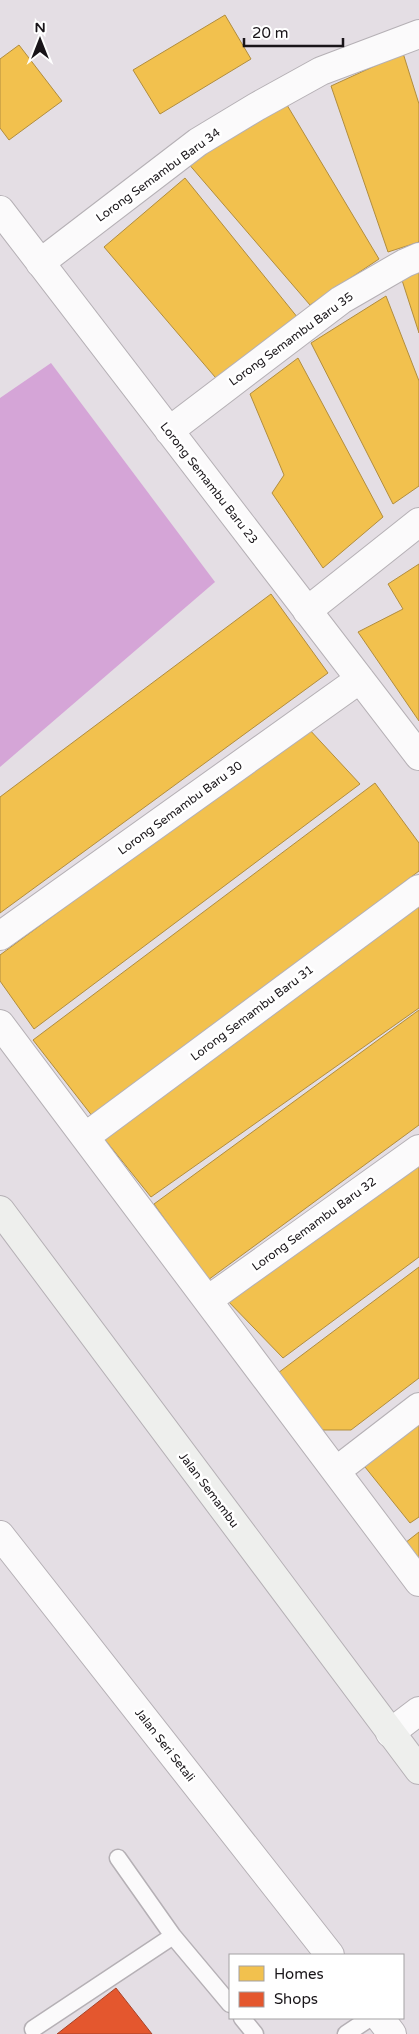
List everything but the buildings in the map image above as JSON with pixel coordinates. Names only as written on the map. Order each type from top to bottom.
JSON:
[{"type":"main road","name":"Jalan Semambu","points":[[0,1210],[419,1770]]},
{"type":"street","name":"Lorong Semambu Baru 34","points":[[40,263],[198,142],[256,106],[321,71],[419,34]]},
{"type":"street","name":"Lorong Semambu Baru 23","points":[[0,210],[419,756]]},
{"type":"street","name":"Lorong Semambu Baru 35","points":[[169,430],[341,300],[405,263],[419,257]]},
{"type":"street","points":[[308,611],[419,522]]},
{"type":"street","name":"Lorong Semambu Baru 30","points":[[0,936],[360,679]]},
{"type":"street","name":"Lorong Semambu Baru 31","points":[[85,1137],[419,890]]},
{"type":"street","points":[[0,1024],[419,1582]]},
{"type":"street","name":"Lorong Semambu Baru 32","points":[[208,1300],[419,1148]]},
{"type":"street","points":[[336,1471],[419,1407]]},
{"type":"street","name":"Jalan Seri Setali","points":[[0,1535],[329,1954]]},
{"type":"street","points":[[390,1733],[419,1711]]},
{"type":"street","points":[[381,2019],[392,2034]]},
{"type":"lane","points":[[118,1858],[173,1936],[229,2003]]},
{"type":"lane","points":[[33,2029],[173,1936]]},
{"type":"lane","points":[[243,2019],[255,2034]]},
{"type":"lane","points":[[346,2034],[368,2019]]},
{"type":"shaded area","points":[[51,363],[215,582],[0,767],[0,398]]}]
